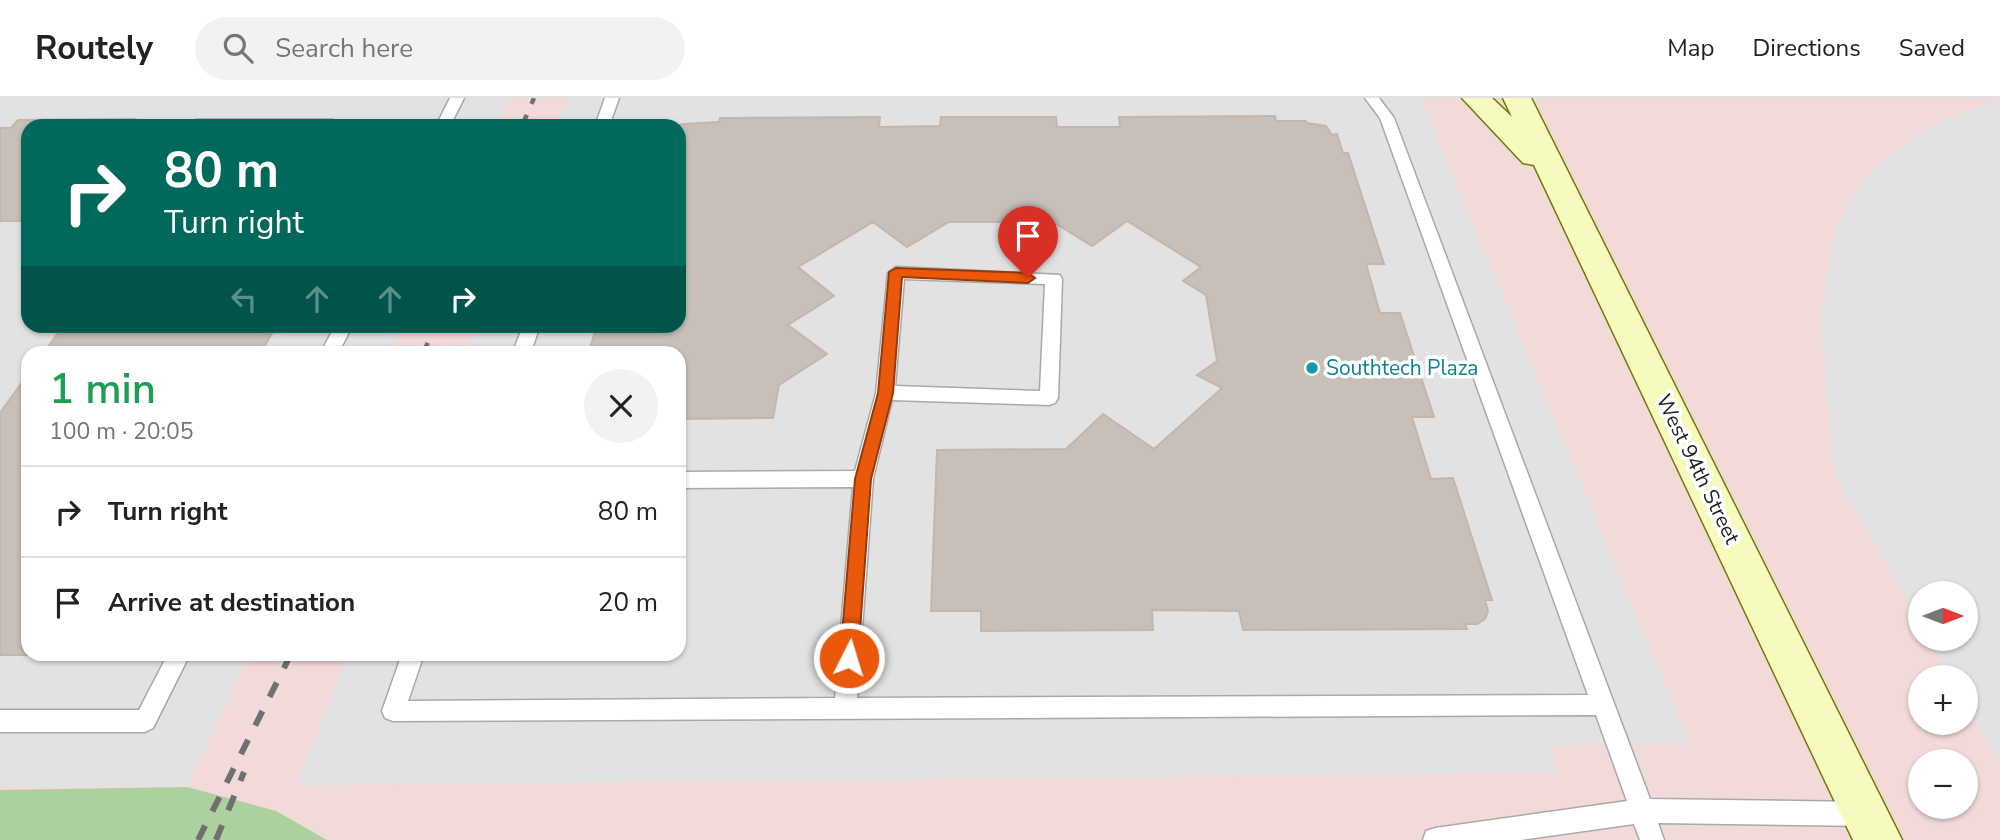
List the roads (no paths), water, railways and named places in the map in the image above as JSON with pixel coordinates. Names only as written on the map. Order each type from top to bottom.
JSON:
[{"type":"street","points":[[1476,98],[1556,179]]},
{"type":"street","name":"West 94th Street","points":[[1517,98],[1872,827]]},
{"type":"lane","points":[[446,119],[457,98]]},
{"type":"lane","points":[[604,119],[612,98]]},
{"type":"lane","points":[[1372,98],[1387,118],[1652,840]]},
{"type":"lane","points":[[845,709],[863,479],[885,393],[896,272],[1055,279],[1049,398],[885,393]]},
{"type":"lane","points":[[686,480],[863,479]]},
{"type":"lane","points":[[0,721],[145,721],[175,661]]},
{"type":"lane","points":[[411,661],[393,711],[1603,705]]},
{"type":"lane","points":[[1435,840],[1642,811],[1872,827]]},
{"type":"railway","points":[[525,119],[534,98]]},
{"type":"railway","points":[[426,346],[432,333]]},
{"type":"railway","points":[[198,840],[288,661]]},
{"type":"railway","points":[[216,840],[244,772]]},
{"type":"place","name":"Southtech Plaza","points":[[1312,368]]}]
